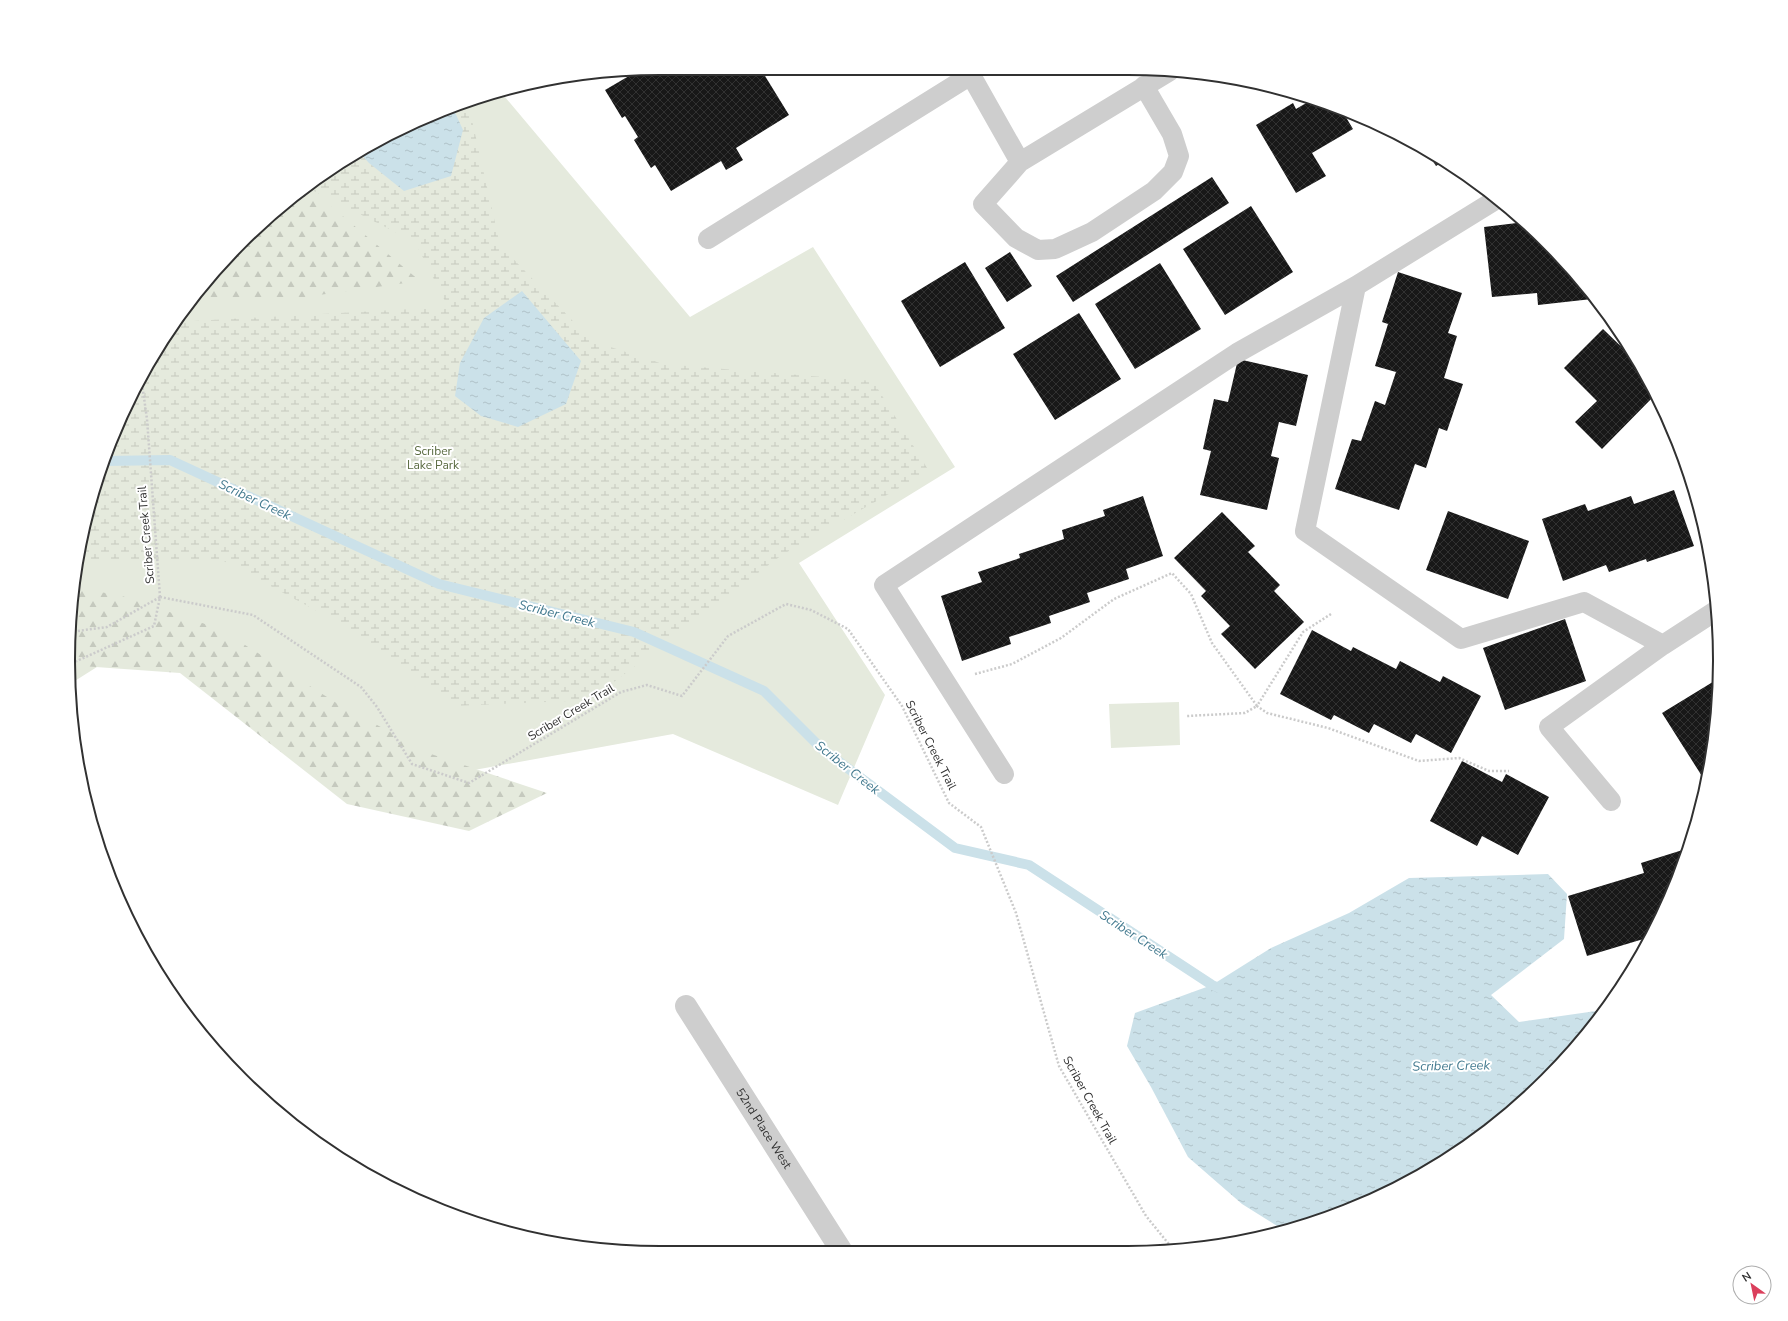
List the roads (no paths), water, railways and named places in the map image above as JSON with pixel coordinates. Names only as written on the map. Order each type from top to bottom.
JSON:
[{"type":"street","name":"52nd Place West","points":[[686,1006],[838,1246]]},
{"type":"lane","points":[[708,238],[964,75]]},
{"type":"lane","points":[[971,75],[1020,162]]},
{"type":"lane","points":[[1144,86],[1172,134],[1178,156],[1173,172],[1154,191],[1092,232],[1055,249],[1038,250],[1016,238],[983,204],[1020,162],[1144,86],[1162,76]]},
{"type":"lane","points":[[1004,774],[884,585],[1237,353],[1356,286],[1492,202]]},
{"type":"lane","points":[[1356,286],[1306,531],[1461,639],[1584,602],[1663,645]]},
{"type":"lane","points":[[1611,801],[1549,727],[1663,645],[1711,614]]},
{"type":"water","points":[[455,113],[463,130],[451,176],[404,191],[363,156],[368,153],[402,135]]},
{"type":"water","points":[[522,291],[581,361],[566,404],[518,427],[481,416],[455,396],[460,363],[484,318]]},
{"type":"water","points":[[1548,874],[1567,894],[1564,939],[1491,995],[1519,1022],[1596,1011],[1568,1047],[1542,1075],[1514,1101],[1453,1147],[1420,1168],[1386,1186],[1316,1215],[1278,1226],[1242,1204],[1188,1157],[1151,1087],[1127,1046],[1135,1013],[1212,985],[1271,948],[1349,913],[1409,878]]},
{"type":"waterway","name":"Scriber Creek","points":[[110,461],[170,460],[439,584],[634,632],[764,691],[822,749],[955,848],[1029,865],[1212,985],[1224,990]]},
{"type":"park label","name":"Scriber Lake Park","points":[[433,458]]}]
